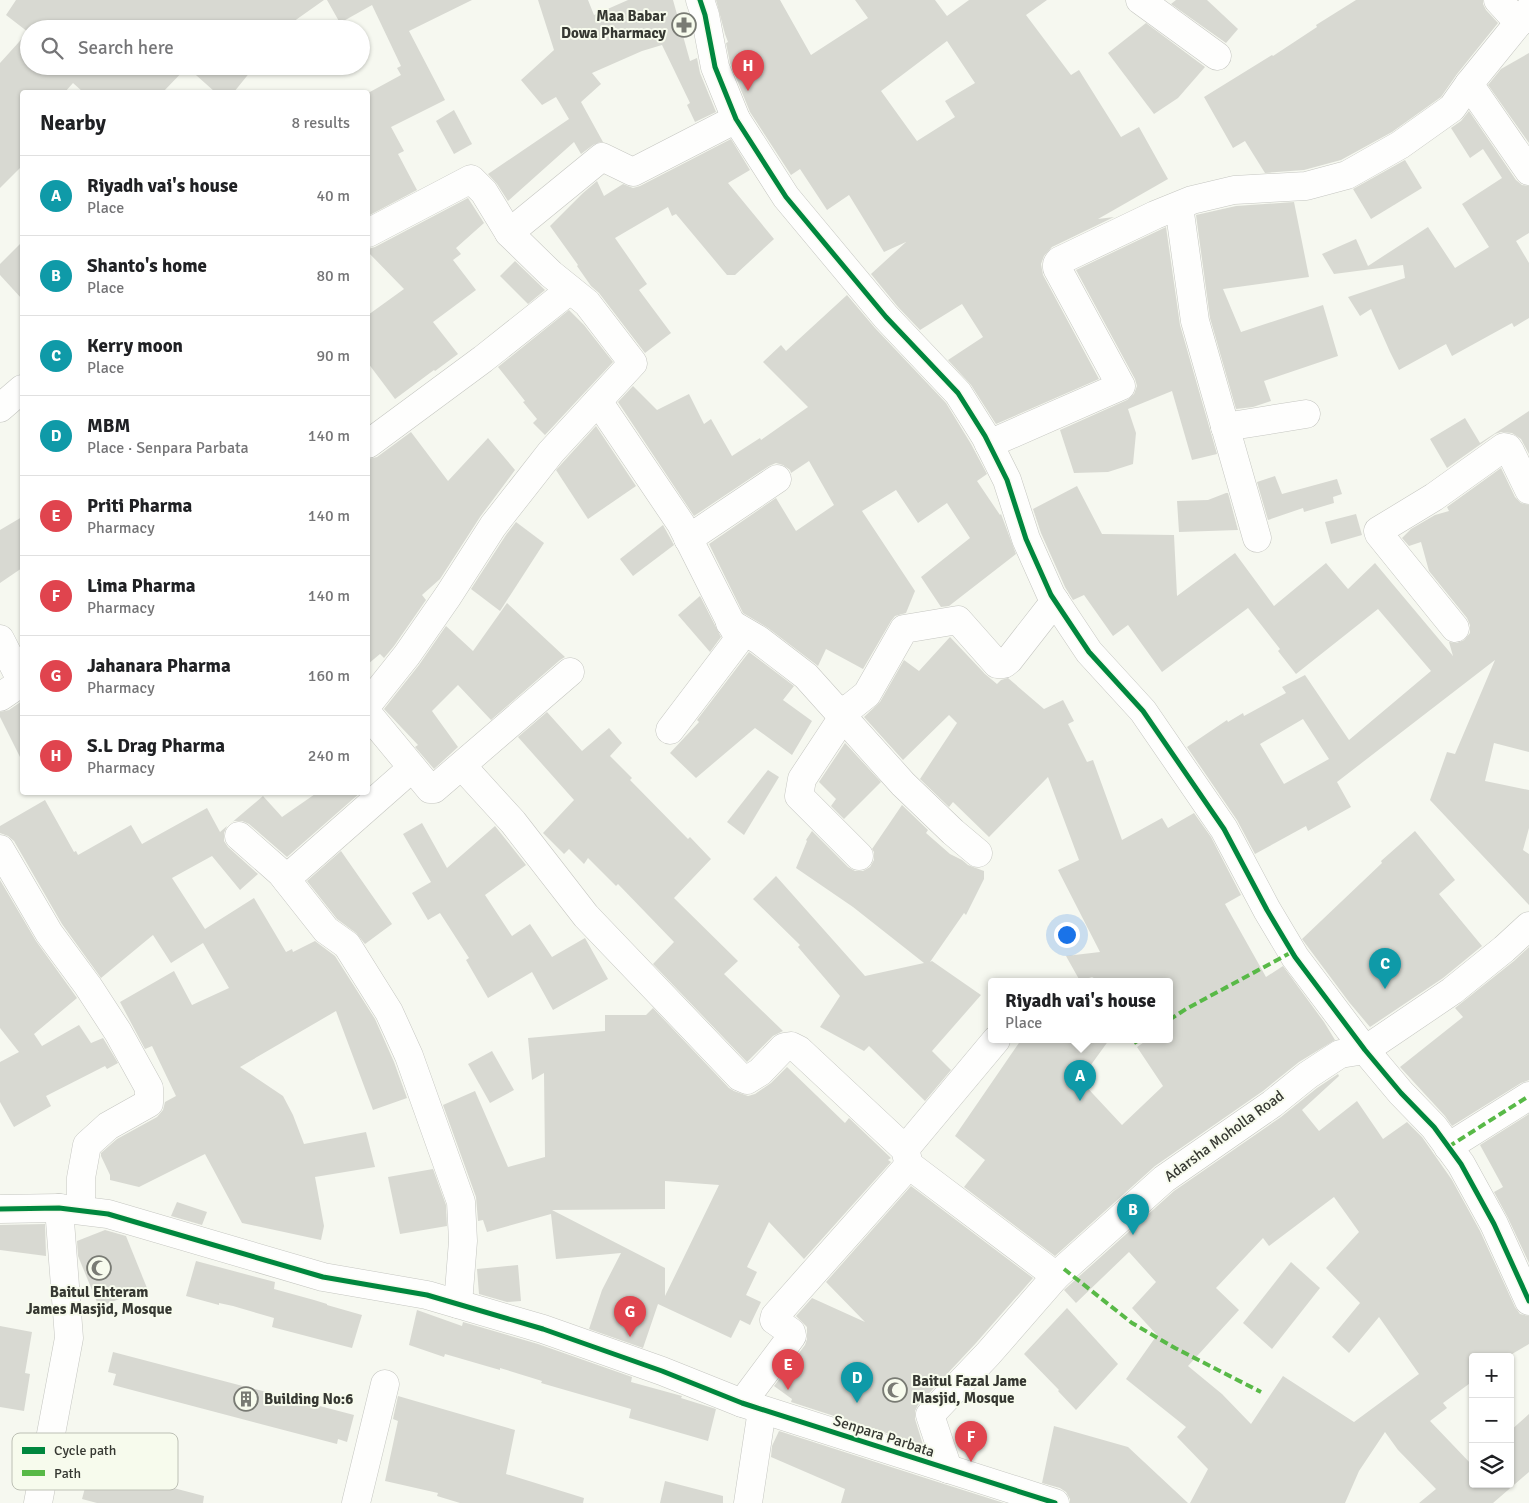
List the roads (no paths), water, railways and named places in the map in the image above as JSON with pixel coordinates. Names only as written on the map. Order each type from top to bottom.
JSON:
[{"type":"street","points":[[700,0],[716,67],[736,119],[786,197],[886,317],[958,393],[989,444],[1007,480],[1026,539],[1050,595],[1089,652],[1143,711],[1224,829],[1267,910],[1295,957],[1365,1050],[1401,1093],[1434,1127],[1461,1164],[1494,1224],[1529,1301]]},
{"type":"street","points":[[1140,0],[1217,56]]},
{"type":"street","points":[[989,444],[1121,386],[1057,268],[1056,264],[1059,261],[1192,200],[1234,190],[1306,186],[1347,175],[1400,145],[1452,108],[1469,84],[1524,17],[1498,0]]},
{"type":"street","points":[[1469,84],[1529,171]]},
{"type":"street","points":[[509,233],[602,157],[633,172],[736,119]]},
{"type":"street","points":[[370,232],[471,179],[484,192],[509,233],[551,274],[587,303],[633,363],[551,452],[493,526],[448,596],[407,654],[370,701]]},
{"type":"street","points":[[1179,206],[1195,321],[1257,538]]},
{"type":"street","points":[[370,443],[483,359],[570,290]]},
{"type":"street","points":[[0,408],[20,391]]},
{"type":"street","points":[[598,401],[681,524],[738,640],[670,730]]},
{"type":"street","points":[[1225,427],[1306,414]]},
{"type":"street","points":[[1455,628],[1378,531],[1434,497],[1504,447],[1510,450],[1529,490]]},
{"type":"street","points":[[688,539],[777,479]]},
{"type":"street","points":[[859,856],[799,796],[802,779],[841,715],[866,694],[904,629],[958,620],[998,664],[1004,664],[1055,601]]},
{"type":"street","points":[[730,623],[760,640],[806,676],[903,784],[978,854]]},
{"type":"street","points":[[0,639],[20,678]]},
{"type":"street","points":[[370,716],[430,789],[434,789],[570,672]]},
{"type":"street","points":[[0,697],[20,683]]},
{"type":"street","points":[[462,766],[513,822],[586,916],[740,1077],[747,1080],[760,1072],[784,1047],[791,1046],[799,1050],[907,1157],[1056,1276]]},
{"type":"street","points":[[286,879],[412,768]]},
{"type":"street","points":[[239,836],[286,879],[326,930],[347,945],[389,1012],[409,1056],[461,1202],[463,1241],[458,1304]]},
{"type":"street","points":[[0,849],[49,933],[88,986],[118,1032],[148,1088],[149,1103],[108,1126],[87,1145],[81,1178],[70,1209],[69,1338],[51,1433]]},
{"type":"street","name":"Adarsha Moholla Road","points":[[948,1469],[930,1414],[988,1354],[1056,1276],[1172,1173],[1272,1104],[1308,1075],[1332,1059],[1340,1054],[1365,1050],[1452,991],[1529,926]]},
{"type":"street","points":[[748,1503],[752,1407],[792,1336],[791,1332],[774,1320],[775,1316],[907,1157],[994,1043]]},
{"type":"street","points":[[1448,1147],[1529,1096]]},
{"type":"street","name":"Senpara Parbata","points":[[0,1209],[70,1209],[108,1214],[323,1277],[427,1295],[543,1329],[662,1370],[752,1407],[1055,1503]]},
{"type":"street","points":[[356,1503],[385,1384]]},
{"type":"street","points":[[38,1503],[40,1490]]},
{"type":"place","name":"Maa Babar Dowa Pharmacy","points":[[684,25]]},
{"type":"place","name":"S.L Drag Pharma","points":[[748,91]]},
{"type":"place","name":"Kerry moon","points":[[1385,989]]},
{"type":"place","name":"Riyadh vai's house","points":[[1080,1101]]},
{"type":"place","name":"Shanto's home","points":[[1133,1235]]},
{"type":"place","name":"Baitul Ehteram James Masjid, Mosque","points":[[99,1268]]},
{"type":"place","name":"Jahanara Pharma","points":[[630,1337]]},
{"type":"place","name":"Priti Pharma","points":[[788,1390]]},
{"type":"place","name":"Baitul Fazal Jame Masjid, Mosque","points":[[895,1390]]},
{"type":"place","name":"Building No:6","points":[[246,1399]]},
{"type":"place","name":"MBM","points":[[857,1403]]},
{"type":"place","name":"Lima Pharma","points":[[971,1462]]}]
